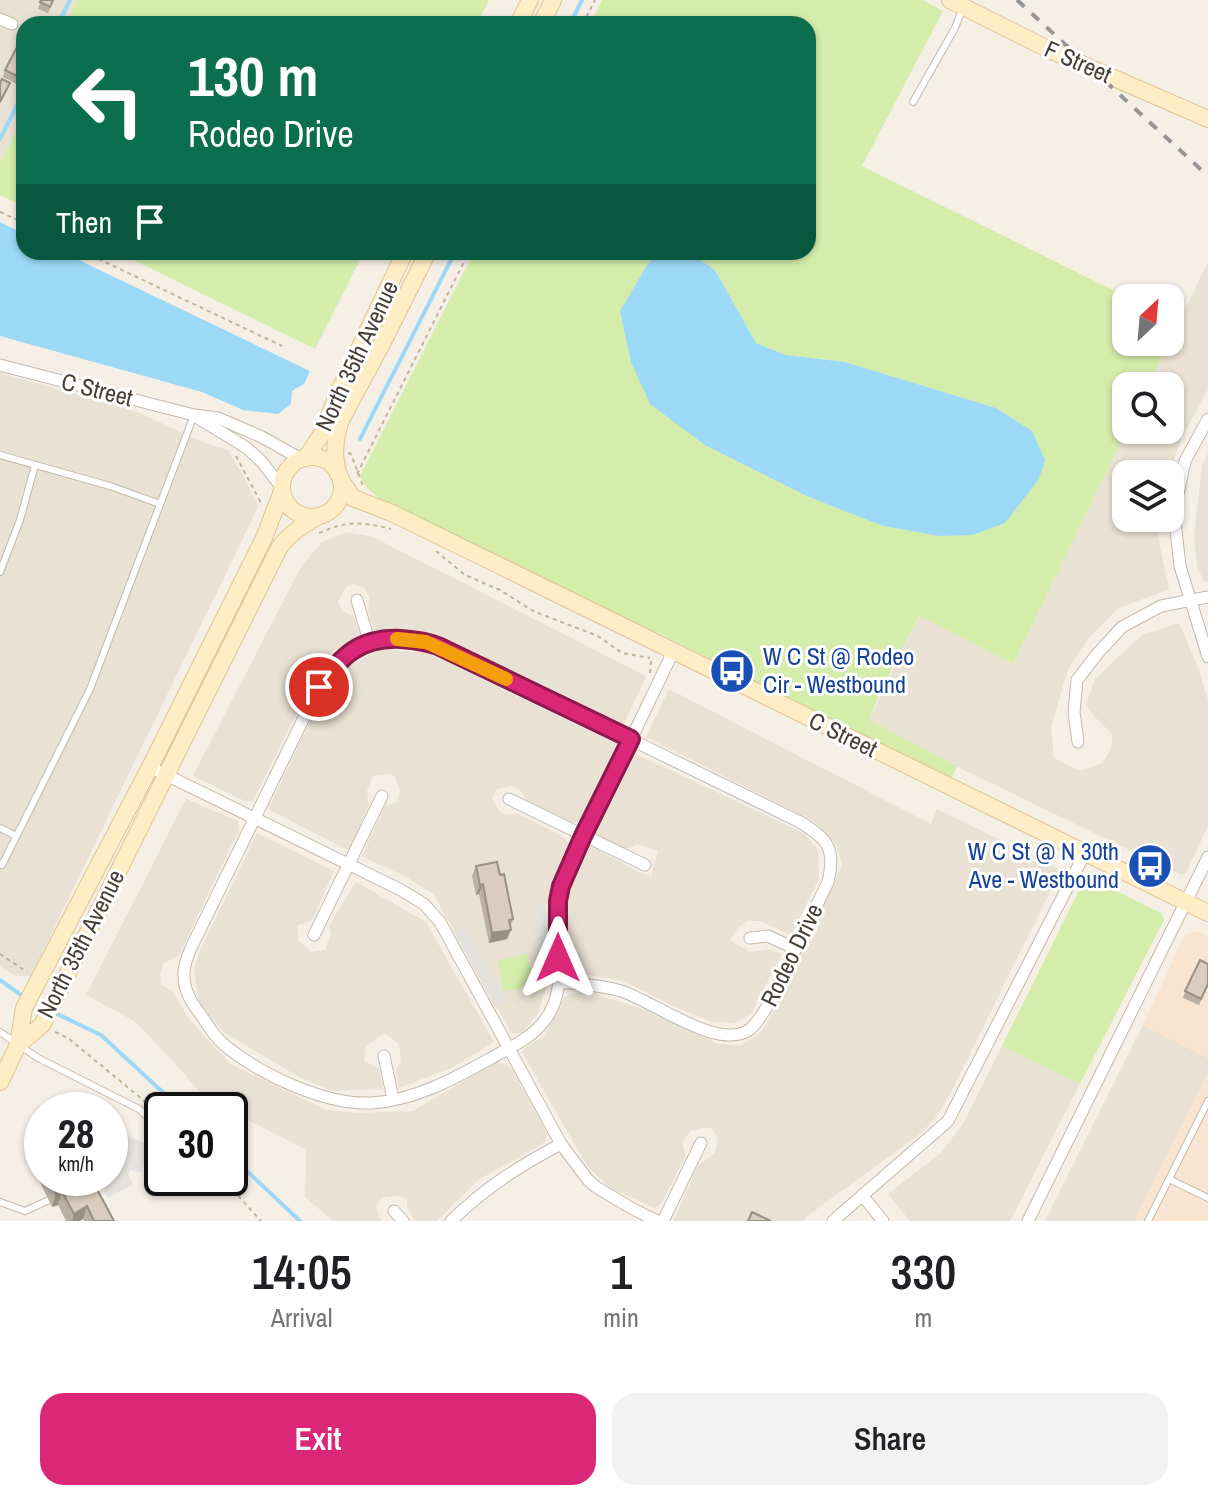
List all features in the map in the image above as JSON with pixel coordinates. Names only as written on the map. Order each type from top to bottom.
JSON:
[{"type":"street","name":"F Street","points":[[957,3],[1054,52],[1208,119]]},
{"type":"street","points":[[0,19],[12,24]]},
{"type":"street","name":"North 35th Avenue","points":[[303,459],[323,432],[337,395],[401,260]]},
{"type":"street","name":"North 35th Avenue","points":[[340,477],[335,455],[340,422],[424,260]]},
{"type":"street","name":"C Street","points":[[0,365],[194,415],[218,418],[303,459]]},
{"type":"street","name":"C Street","points":[[194,415],[247,448],[282,489]]},
{"type":"street","points":[[1208,419],[1185,461],[1174,513],[1180,566],[1208,657]]},
{"type":"street","points":[[313,458],[328,463],[340,477],[340,496],[331,510],[322,515],[299,515],[285,501],[283,479],[293,464],[303,459],[313,458]]},
{"type":"street","name":"C Street","points":[[340,477],[353,498],[392,521],[673,652],[1208,913]]},
{"type":"street","name":"North 35th Avenue","points":[[18,1045],[32,978],[150,767],[264,538],[282,489]]},
{"type":"street","name":"C Street","points":[[322,515],[351,511],[392,521]]},
{"type":"street","name":"North 35th Avenue","points":[[18,1045],[42,1025],[48,1024],[58,992],[279,548],[287,537],[322,515]]},
{"type":"street","points":[[1078,742],[1074,712],[1077,680],[1098,653],[1122,627],[1161,606],[1208,597]]},
{"type":"street","points":[[357,600],[369,641],[332,668],[319,687],[186,961],[183,978],[194,1007],[227,1047],[260,1069],[318,1095],[342,1102],[373,1103],[419,1093],[455,1078],[508,1049],[544,1023],[559,982],[558,901],[561,886],[673,652]]},
{"type":"street","name":"Rodeo Drive","points":[[369,641],[393,639],[426,642],[800,822],[822,837],[830,851],[828,882],[758,1021],[748,1031],[736,1036],[720,1035],[623,991],[559,982]]},
{"type":"street","points":[[150,767],[424,904],[440,922],[561,1144],[596,1187],[657,1221]]},
{"type":"street","points":[[314,935],[382,796]]},
{"type":"street","points":[[509,799],[645,865]]},
{"type":"street","points":[[833,1221],[948,1121],[1085,853]]},
{"type":"street","points":[[1028,1221],[1208,857]]},
{"type":"street","points":[[750,938],[768,936],[796,949]]},
{"type":"street","points":[[0,1082],[18,1045]]},
{"type":"street","points":[[384,1056],[393,1099]]},
{"type":"street","points":[[663,1221],[701,1143]]},
{"type":"street","points":[[451,1221],[496,1181],[561,1144]]},
{"type":"street","points":[[862,1195],[883,1221]]},
{"type":"street","points":[[394,1211],[403,1221]]},
{"type":"lane","points":[[913,102],[943,50],[957,3]]},
{"type":"lane","points":[[2,865],[90,689],[194,415]]},
{"type":"lane","points":[[0,455],[110,486],[160,504]]},
{"type":"lane","points":[[0,572],[20,520],[35,465]]},
{"type":"lane","points":[[0,828],[16,836]]},
{"type":"lane","points":[[0,1032],[38,1058],[144,1114]]},
{"type":"lane","points":[[1148,1221],[1208,1101]]},
{"type":"lane","points":[[1169,1179],[1208,1198]]},
{"type":"lane","points":[[0,1202],[25,1211],[49,1200]]},
{"type":"path","points":[[101,260],[282,346]]},
{"type":"path","points":[[357,474],[465,260]]},
{"type":"path","points":[[231,447],[262,505]]},
{"type":"path","points":[[348,453],[365,489]]},
{"type":"path","points":[[315,535],[329,528],[361,522],[392,521]]},
{"type":"path","points":[[434,550],[465,575],[500,590],[533,611],[598,636],[622,653],[650,658]]},
{"type":"path","points":[[0,954],[32,978]]},
{"type":"path","points":[[48,1024],[144,1101]]},
{"type":"path","points":[[238,1196],[261,1221]]},
{"type":"shaded area","points":[[0,0],[77,0],[70,16],[16,16],[16,130],[0,164]]},
{"type":"shaded area","points":[[1208,262],[1208,389],[1184,433],[1184,372],[1155,372],[1163,356],[1184,356],[1184,312]]},
{"type":"shaded area","points":[[0,373],[135,411],[228,450],[258,507],[31,976],[15,976],[0,966]]},
{"type":"shaded area","points":[[1120,444],[1179,444],[1174,460],[1112,460]]},
{"type":"shaded area","points":[[1208,453],[1208,581],[1204,582],[1197,566],[1194,536],[1202,465]]},
{"type":"shaded area","points":[[1112,461],[1112,532],[1159,532],[1169,589],[1117,609],[1088,639],[1068,669],[1051,727],[1054,758],[1080,771],[1102,763],[1110,751],[1113,735],[1086,705],[1095,679],[1142,635],[1179,623],[1208,700],[1208,826],[1186,873],[1181,875],[962,769],[869,720],[919,616],[1013,664]]},
{"type":"shaded area","points":[[346,532],[373,537],[646,676],[623,726],[429,634],[374,630],[368,610],[369,597],[364,588],[352,584],[346,587],[338,601],[342,611],[354,617],[360,636],[331,652],[308,690],[253,801],[245,801],[193,776],[302,565],[322,542]]},
{"type":"shaded area","points":[[380,649],[428,653],[616,744],[579,821],[571,823],[525,799],[520,790],[511,786],[497,789],[492,799],[499,811],[506,815],[517,813],[565,838],[571,847],[552,881],[547,906],[551,966],[547,986],[537,1015],[522,1033],[511,1033],[434,895],[408,878],[362,856],[385,806],[397,802],[400,790],[395,777],[389,774],[373,776],[367,791],[369,805],[349,851],[268,809],[319,703],[341,670]]},
{"type":"shaded area","points":[[669,689],[931,824],[937,809],[1061,870],[935,1119],[920,1134],[803,1221],[673,1221],[698,1166],[715,1153],[718,1138],[711,1128],[691,1131],[682,1142],[686,1156],[662,1202],[655,1208],[610,1188],[587,1166],[522,1052],[545,1036],[564,997],[583,990],[643,1009],[718,1044],[741,1045],[757,1036],[767,1023],[842,866],[836,844],[813,821],[646,737]]},
{"type":"shaded area","points":[[636,754],[804,833],[818,850],[819,879],[791,935],[760,921],[747,921],[730,940],[750,952],[770,949],[782,954],[751,1014],[734,1023],[714,1022],[677,1008],[624,981],[564,971],[564,903],[571,876],[587,844],[651,876],[658,851],[637,844],[627,849],[595,835]]},
{"type":"shaded area","points":[[186,799],[238,821],[239,830],[179,955],[164,963],[160,973],[161,985],[173,991],[189,1019],[230,1064],[327,1110],[359,1113],[413,1111],[496,1062],[505,1064],[512,1069],[547,1133],[546,1140],[478,1180],[437,1221],[414,1221],[407,1207],[407,1199],[398,1196],[382,1197],[376,1206],[382,1221],[333,1221],[305,1197],[305,1149],[248,1120],[248,1092],[200,1092],[134,1021],[86,995]]},
{"type":"shaded area","points":[[257,833],[334,871],[312,920],[297,926],[299,941],[312,952],[325,950],[331,936],[329,925],[356,882],[426,922],[494,1042],[453,1067],[399,1088],[396,1070],[401,1061],[399,1044],[385,1033],[366,1046],[364,1061],[379,1069],[383,1089],[332,1091],[299,1077],[223,1032],[199,1003],[194,971],[199,953]]},
{"type":"shaded area","points":[[536,906],[547,906],[551,966],[540,967]]},
{"type":"shaded area","points":[[464,927],[505,1001],[495,1007],[454,932]]},
{"type":"shaded area","points":[[1199,931],[1208,936],[1208,1058],[1143,1025],[1185,934]]},
{"type":"shaded area","points":[[1143,1025],[1208,1058],[1208,1075],[1135,1221],[1045,1221]]},
{"type":"shaded area","points":[[1002,1046],[1080,1084],[1010,1221],[910,1221],[888,1194],[942,1152],[964,1122]]},
{"type":"shaded area","points":[[1208,1075],[1208,1221],[1135,1221]]},
{"type":"shaded area","points":[[128,1136],[144,1143],[141,1173],[131,1170],[128,1174]]},
{"type":"green space","points":[[77,0],[489,0],[481,16],[70,16]]},
{"type":"green space","points":[[602,0],[923,0],[943,11],[862,166],[1112,290],[1112,356],[1162,356],[1155,372],[1112,372],[1112,444],[1120,444],[1013,664],[919,616],[879,695],[869,720],[957,766],[951,779],[379,498],[365,486],[360,476],[470,260],[651,260],[621,311],[631,361],[651,404],[809,497],[883,526],[939,536],[996,408],[845,362],[786,355],[756,343],[715,270],[701,260],[816,260],[816,16],[594,16]]},
{"type":"green space","points":[[16,130],[16,203],[0,195],[0,164]]},
{"type":"green space","points":[[133,260],[360,260],[315,349]]},
{"type":"green space","points":[[1092,879],[1161,913],[1164,920],[1080,1084],[1002,1046],[1084,880]]},
{"type":"green space","points":[[527,954],[534,985],[504,992],[497,960]]},
{"type":"water","points":[[0,222],[16,230],[16,260],[79,260],[310,371],[304,384],[292,391],[291,404],[278,414],[243,410],[202,392],[0,336]]},
{"type":"water","points":[[701,260],[715,270],[756,343],[786,355],[845,362],[996,408],[1032,431],[1045,460],[1039,479],[1005,523],[973,535],[939,536],[883,526],[809,497],[705,445],[650,404],[631,362],[620,311],[649,262]]},
{"type":"building","points":[[41,0],[53,0],[50,7]]},
{"type":"building","points":[[16,49],[16,76],[5,70]]},
{"type":"building","points":[[2,79],[10,83],[0,102],[0,83]]},
{"type":"building","points":[[497,862],[500,875],[504,874],[513,919],[509,920],[511,930],[492,933],[483,884],[480,885],[476,866]]},
{"type":"building","points":[[1200,960],[1208,964],[1208,984],[1201,999],[1185,991]]},
{"type":"building","points":[[65,1196],[101,1196],[114,1221],[94,1221],[87,1206],[74,1214]]},
{"type":"building","points":[[752,1212],[771,1221],[748,1221]]},
{"type":"waterway","points":[[62,16],[70,0]]},
{"type":"waterway","points":[[574,16],[582,0]]},
{"type":"waterway","points":[[0,139],[16,107]]},
{"type":"waterway","points":[[360,439],[451,260]]},
{"type":"waterway","points":[[0,980],[24,997]]},
{"type":"waterway","points":[[53,1012],[101,1035],[163,1092]]},
{"type":"waterway","points":[[248,1172],[300,1221]]},
{"type":"railway","points":[[1017,0],[1208,176]]},
{"type":"slow traffic","points":[[397,639],[419,640],[438,646],[506,679]]},
{"type":"place","name":"W C St @ Rodeo Cir - Westbound","points":[[732,671]]},
{"type":"place","name":"W C St @ N 30th Ave - Westbound","points":[[1150,866]]},
{"type":"route","points":[[319,687],[332,668],[369,641],[419,640],[438,646],[631,739],[561,886],[558,958]]}]
